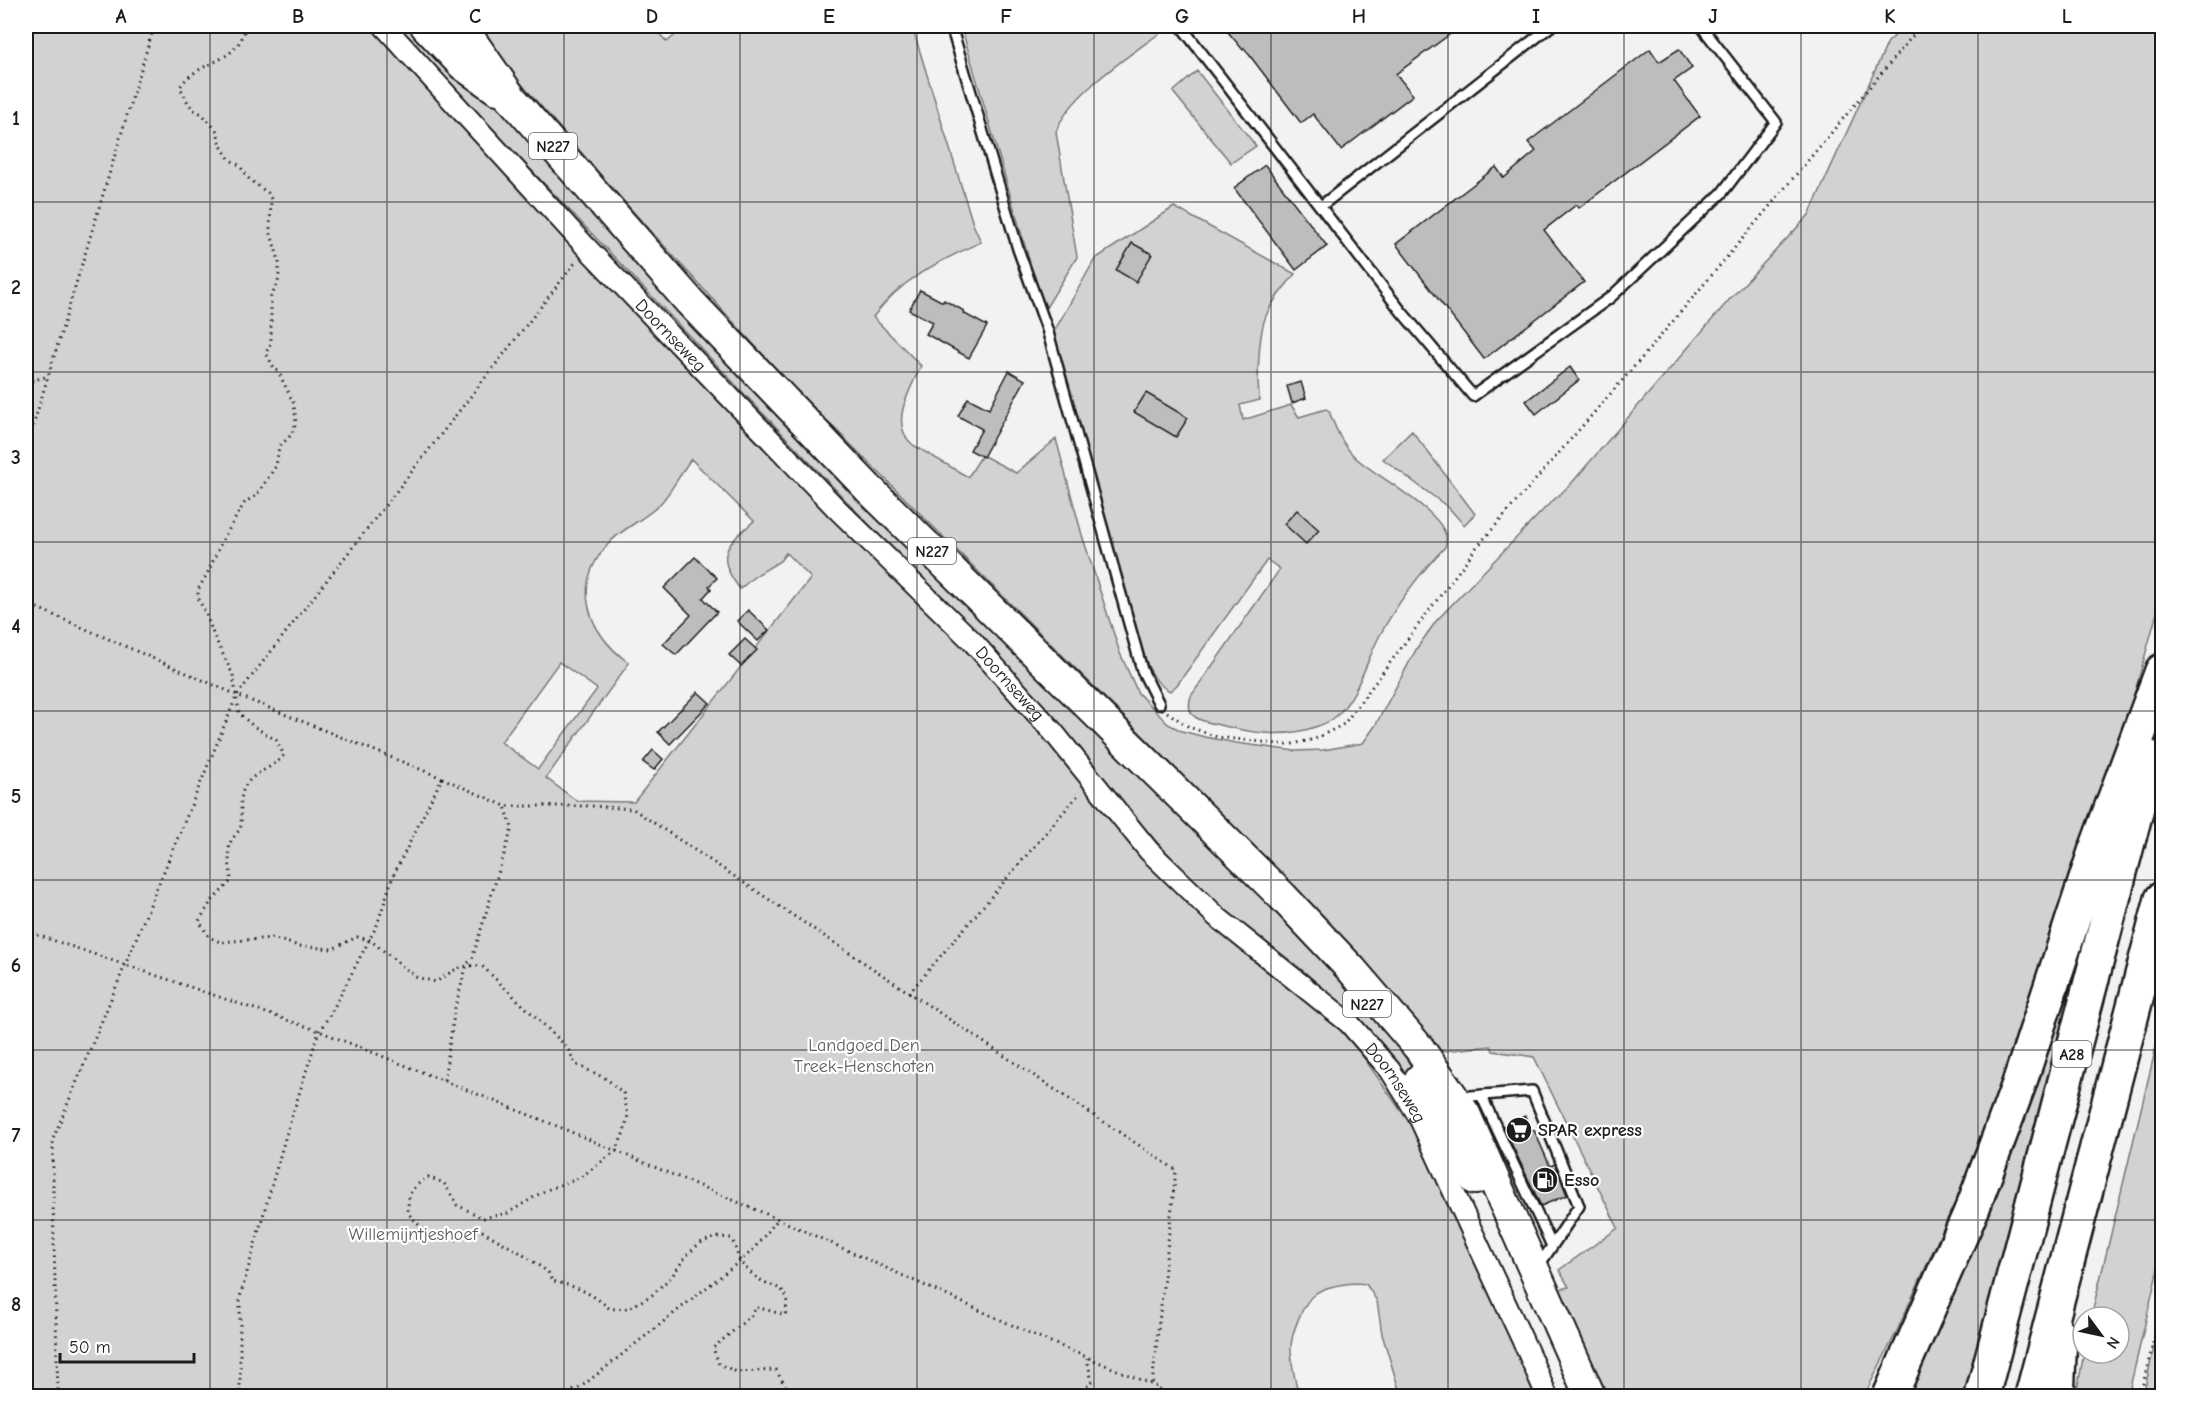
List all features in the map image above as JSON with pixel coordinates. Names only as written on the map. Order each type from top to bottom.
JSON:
[{"type":"highway","name":"A28","points":[[1890,1396],[1973,1207],[2019,1084],[2096,852],[2163,671]]},
{"type":"highway","name":"A28","points":[[1982,1396],[2163,713]]},
{"type":"highway","name":"A28","points":[[2032,1396],[2163,899]]},
{"type":"highway","name":"A28","points":[[2057,1396],[2060,1384],[2061,1282]]},
{"type":"main road","name":"Doornseweg","points":[[426,26],[463,65],[512,99]]},
{"type":"main road","name":"Doornseweg","points":[[461,26],[512,99],[690,302],[868,488],[1283,897],[1404,1050],[1458,1103],[1530,1270],[1590,1396]]},
{"type":"main road","name":"Doornseweg","points":[[1458,1103],[1485,1198],[1574,1396]]},
{"type":"street","name":"Doornseweg","points":[[384,26],[586,247],[836,508],[972,641],[1054,734],[1149,851],[1217,917],[1349,1023],[1390,1070],[1418,1115],[1547,1396]]},
{"type":"lane","points":[[951,26],[1018,249],[1047,328],[1142,670],[1159,704]]},
{"type":"lane","points":[[1181,26],[1401,311],[1473,396],[1611,297],[1722,193],[1776,122],[1701,26]]},
{"type":"lane","points":[[1320,206],[1551,26]]},
{"type":"lane","points":[[1458,1103],[1532,1091],[1579,1206],[1552,1246],[1530,1270]]},
{"type":"lane","name":"Doornseweg","points":[[1458,1103],[1552,1246]]},
{"type":"path","points":[[26,449],[154,26]]},
{"type":"path","points":[[246,26],[242,38],[230,55],[192,74],[180,87],[188,103],[202,114],[217,131],[221,146],[230,160],[239,165],[250,180],[268,193],[271,199],[270,231],[279,261],[279,274],[278,283],[273,290],[271,342],[266,353],[278,371],[296,411],[296,423],[291,435],[279,447],[276,466],[256,496],[245,502],[222,540],[198,590],[198,598],[233,675],[239,713],[253,726],[276,740],[284,755],[279,762],[247,783],[240,801],[241,827],[230,842],[231,881],[211,902],[199,921],[209,936],[220,942],[272,938],[299,946],[332,949],[357,937],[370,940],[416,977],[436,982],[472,959],[513,828],[505,806]]},
{"type":"path","points":[[1159,704],[1165,711],[1189,727],[1217,737],[1254,742],[1288,745],[1316,739],[1344,724],[1476,548],[1653,345],[1921,26]]},
{"type":"path","points":[[58,1396],[53,1139],[237,695],[555,290],[586,247]]},
{"type":"path","points":[[26,382],[49,376]]},
{"type":"path","points":[[26,603],[237,695],[505,806],[591,806],[633,809],[1176,1170],[1152,1385]]},
{"type":"path","points":[[240,1396],[240,1297],[285,1135],[319,1031],[370,940],[393,876],[442,778]]},
{"type":"path","points":[[909,993],[1091,780]]},
{"type":"path","points":[[26,931],[319,1031],[444,1080],[778,1220],[1160,1388],[1158,1396]]},
{"type":"path","points":[[444,1080],[454,1016],[467,964]]},
{"type":"path","points":[[467,964],[482,966],[567,1048],[575,1064],[607,1079],[623,1093],[628,1115],[624,1132],[616,1151],[580,1177],[544,1191],[508,1213],[483,1218],[457,1205],[444,1183],[428,1178],[412,1188],[408,1199],[408,1214],[428,1234],[440,1239],[458,1240],[468,1231],[482,1231],[548,1272],[552,1281],[574,1286],[593,1294],[610,1309],[629,1308],[652,1295],[672,1276],[686,1256],[700,1243],[716,1237],[731,1238],[740,1261],[757,1278],[781,1288],[787,1298],[787,1305],[785,1315],[761,1306],[756,1307],[752,1315],[713,1348],[718,1364],[738,1372],[776,1370],[791,1396]]},
{"type":"path","points":[[562,1396],[581,1387],[740,1261],[752,1251],[778,1220]]},
{"type":"path","points":[[2140,1396],[2163,1307]]},
{"type":"path","points":[[1080,1396],[1092,1382],[1087,1357]]},
{"type":"green space","name":"Landgoed Den Treek-Henschoten","points":[[26,26],[372,26],[1004,684],[1069,767],[1348,1035],[1422,1141],[1539,1396],[1401,1396],[1382,1334],[1377,1301],[1366,1284],[1354,1283],[1334,1286],[1316,1293],[1306,1304],[1298,1319],[1291,1351],[1299,1396],[26,1396]],"holes":[[[691,459],[754,521],[736,537],[727,551],[727,567],[740,589],[755,576],[780,561],[786,553],[811,578],[634,802],[577,801],[546,778],[629,663],[602,636],[594,621],[588,606],[587,590],[590,573],[598,557],[611,541],[659,505]],[[559,662],[597,689],[538,769],[501,742]]]},
{"type":"green space","points":[[394,26],[416,26],[512,116],[1272,898],[1388,1031],[1448,1122],[1454,1140],[1346,1010],[1306,973],[1198,886],[957,617]]},
{"type":"green space","points":[[471,26],[652,26],[667,42],[686,26],[912,26],[973,224],[981,242],[936,264],[909,281],[884,303],[873,317],[921,366],[904,407],[902,427],[906,437],[913,445],[968,477],[982,455],[1016,473],[1056,439],[1082,535],[1120,653],[1138,693],[1168,724],[1182,731],[1236,743],[1295,751],[1323,750],[1363,743],[1375,726],[1417,648],[1437,620],[1570,485],[1729,300],[1809,215],[1888,42],[1906,26],[2162,26],[2162,595],[2077,889],[1973,1162],[1896,1333],[1864,1396],[1600,1396],[1554,1290],[1569,1287],[1559,1270],[1618,1228],[1534,1057],[1493,1051],[1491,1046],[1434,1052],[1373,974],[1307,899],[788,382],[628,206]]},
{"type":"green space","points":[[961,26],[1160,26],[1164,30],[1102,76],[1087,90],[1073,104],[1056,132],[1077,257],[1044,311]]},
{"type":"green space","points":[[1197,71],[1256,146],[1231,163],[1173,92]]},
{"type":"green space","points":[[1174,207],[1295,274],[1275,299],[1266,316],[1259,358],[1260,400],[1240,405],[1243,420],[1291,405],[1299,417],[1326,409],[1342,441],[1354,456],[1427,511],[1439,523],[1446,536],[1445,547],[1410,588],[1394,611],[1375,645],[1361,679],[1342,710],[1324,724],[1306,730],[1271,734],[1248,731],[1203,721],[1190,711],[1191,696],[1280,569],[1267,560],[1177,685],[1170,691],[1156,680],[1140,644],[1052,335],[1095,259]]},
{"type":"green space","points":[[1412,431],[1475,514],[1464,525],[1449,508],[1383,459]]},
{"type":"green space","points":[[2098,908],[1970,1396],[1896,1396],[1982,1213],[2057,1025]]},
{"type":"green space","points":[[2162,1022],[2162,1252],[2128,1396],[2076,1396],[2082,1365],[2131,1365],[2131,1305],[2094,1305]]},
{"type":"green space","points":[[2162,1311],[2162,1396],[2143,1396]]},
{"type":"building","points":[[1223,26],[1461,26],[1396,74],[1413,95],[1341,150],[1313,114],[1301,123],[1244,48],[1243,50]]},
{"type":"building","points":[[1650,49],[1659,62],[1679,49],[1692,68],[1674,81],[1700,116],[1579,208],[1576,205],[1544,230],[1584,282],[1484,359],[1396,244],[1496,167],[1504,178],[1536,151],[1528,142]]},
{"type":"building","points":[[1265,165],[1327,246],[1296,270],[1234,188]]},
{"type":"building","points":[[1132,243],[1152,254],[1136,282],[1116,270]]},
{"type":"building","points":[[920,290],[943,302],[944,300],[987,326],[969,358],[926,334],[933,322],[909,310]]},
{"type":"building","points":[[1570,367],[1579,380],[1536,414],[1526,401]]},
{"type":"building","points":[[1009,371],[1025,380],[983,457],[970,450],[982,429],[958,416],[968,398],[989,409]]},
{"type":"building","points":[[1301,382],[1306,398],[1292,403],[1287,386]]},
{"type":"building","points":[[1146,393],[1188,418],[1176,437],[1134,412]]},
{"type":"building","points":[[1297,510],[1319,530],[1306,544],[1284,524]]},
{"type":"building","points":[[695,557],[717,578],[709,586],[711,589],[703,598],[717,612],[676,655],[663,644],[691,615],[664,588]]},
{"type":"building","points":[[748,610],[769,630],[758,641],[737,621]]},
{"type":"building","points":[[745,639],[757,650],[741,666],[729,655]]},
{"type":"building","points":[[698,692],[710,703],[670,744],[658,732]]},
{"type":"building","points":[[653,750],[663,759],[654,770],[643,762]]},
{"type":"building","points":[[1525,1116],[1550,1166],[1555,1164],[1567,1195],[1541,1206],[1503,1126]]},
{"type":"place","name":"SPAR express","points":[[1519,1130]]},
{"type":"place","name":"Esso","points":[[1545,1180]]},
{"type":"park label","name":"Willemijntjeshoef","points":[[413,1234]]}]
